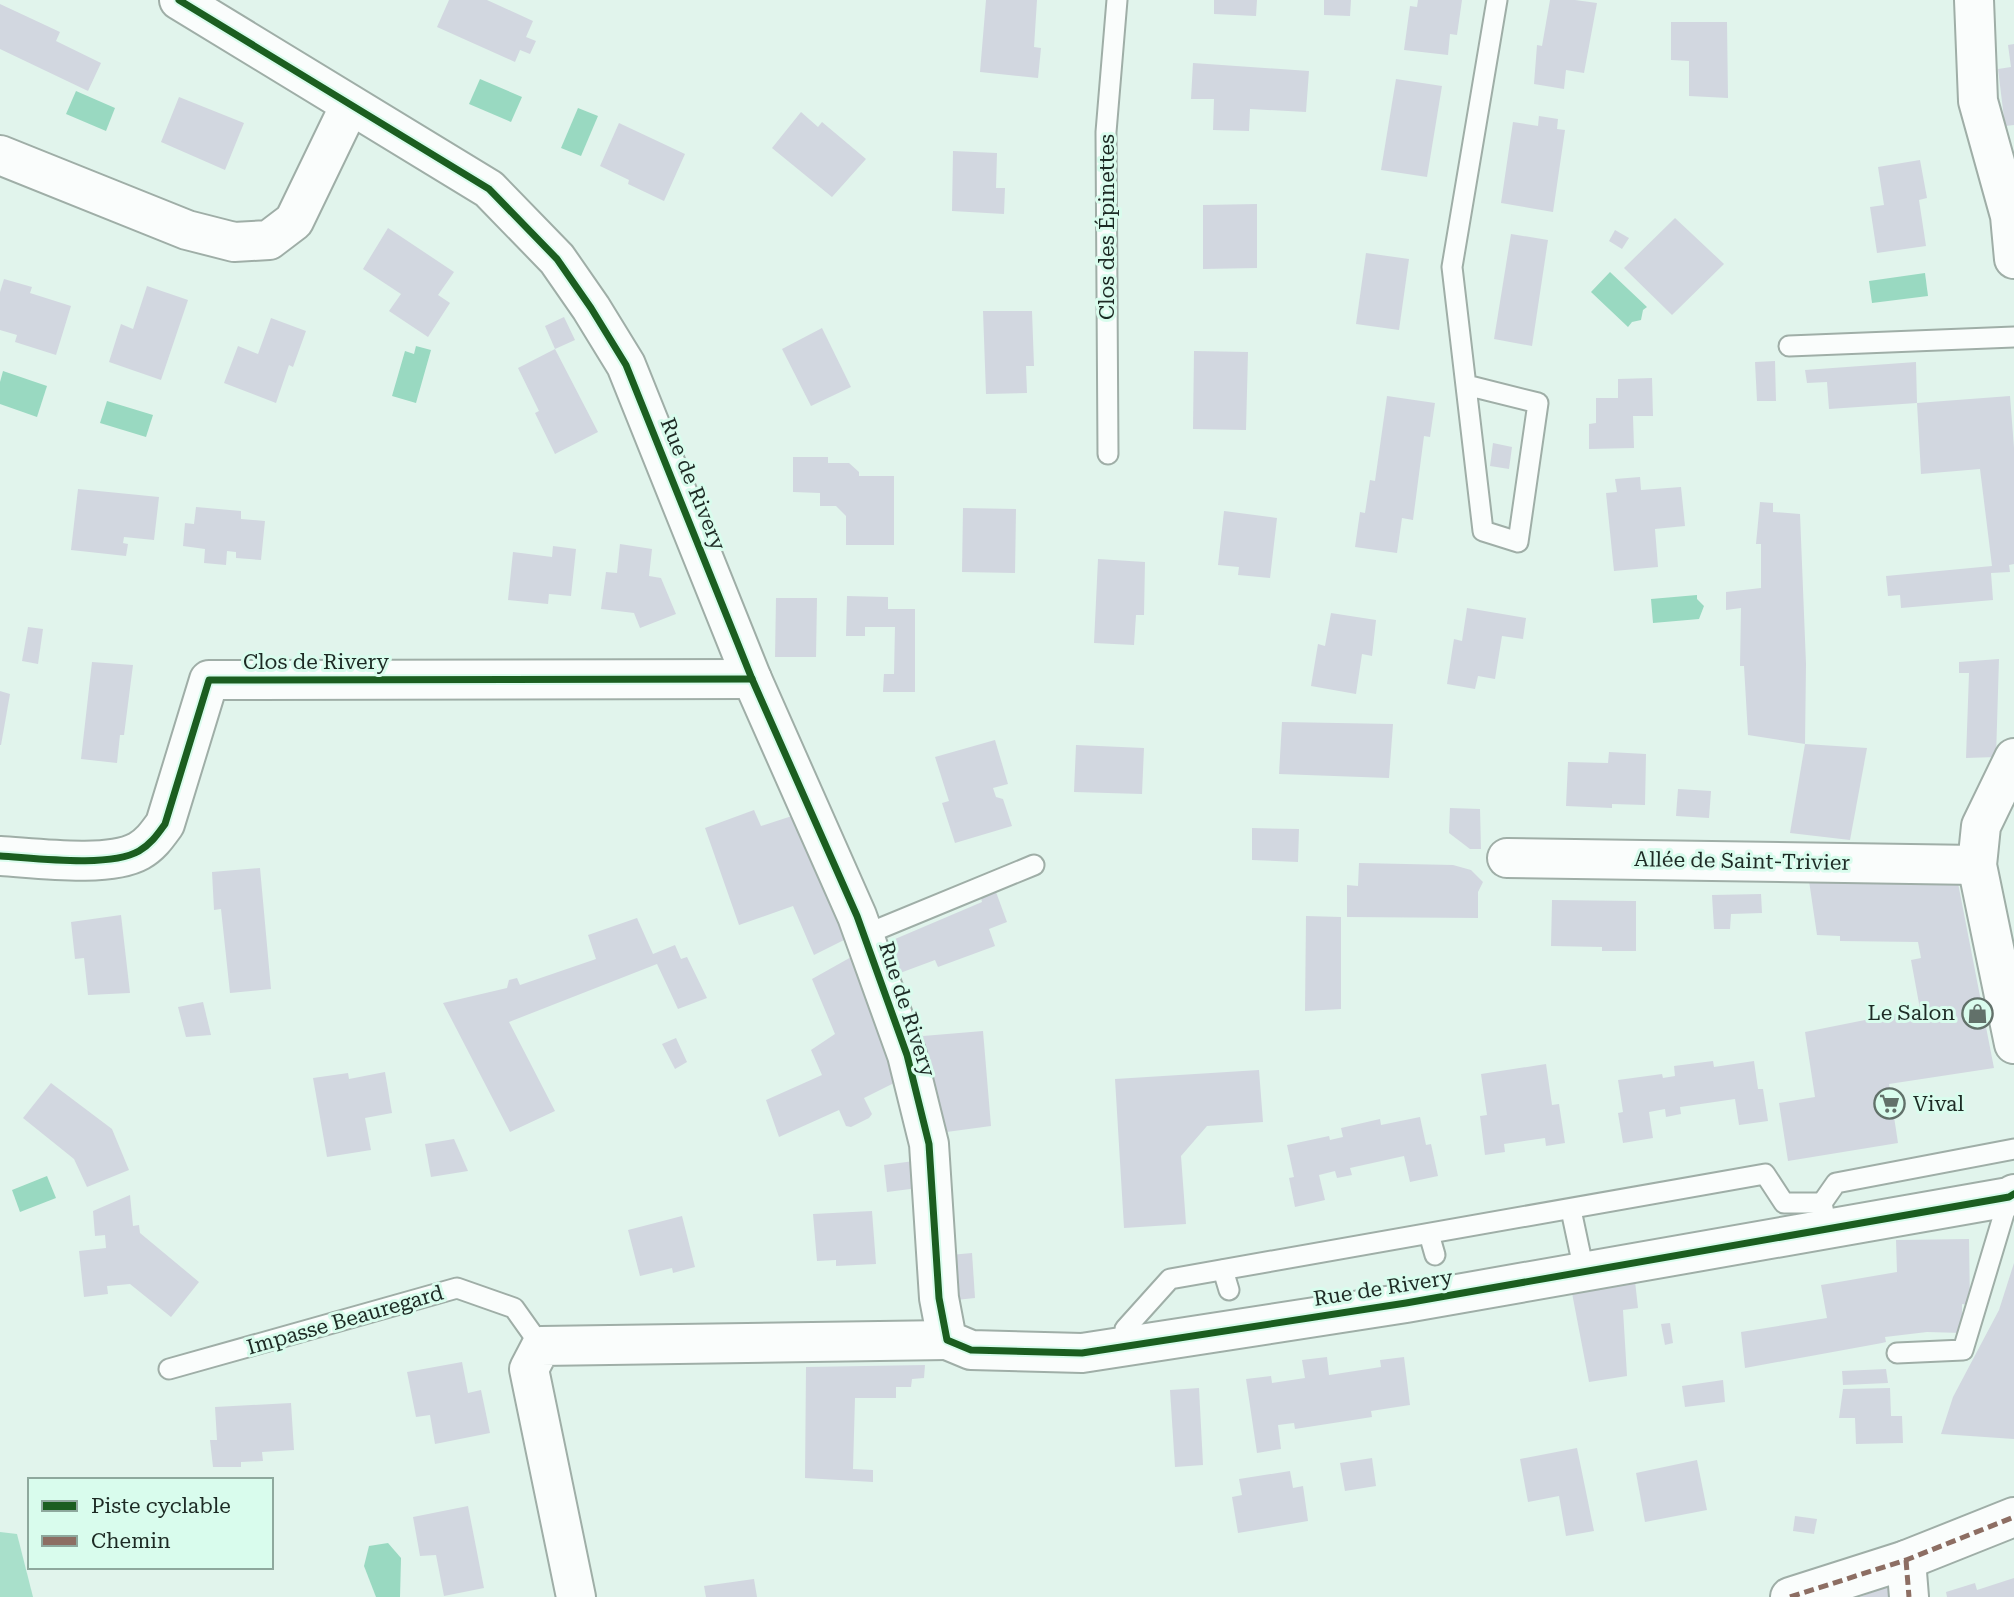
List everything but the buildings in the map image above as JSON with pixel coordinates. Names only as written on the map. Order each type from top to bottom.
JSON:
[{"type":"street","name":"Rue de Rivery","points":[[179,0],[489,189],[556,259],[626,365],[752,679],[864,935],[907,1055],[929,1144],[939,1298],[947,1339],[971,1350],[1083,1353],[1406,1303],[1584,1272],[1825,1216],[2012,1195]]},
{"type":"street","points":[[1974,0],[1979,101],[2010,216],[2014,260]]},
{"type":"street","points":[[0,155],[187,230],[234,242],[269,240],[294,221],[350,105]]},
{"type":"street","name":"Clos de Rivery","points":[[0,856],[94,861],[136,853],[152,842],[164,824],[209,680],[752,679]]},
{"type":"street","points":[[2014,758],[1981,826],[1978,864],[2010,999],[2014,1044]]},
{"type":"street","name":"Allée de Saint-Trivier","points":[[1507,858],[1978,864]]},
{"type":"street","points":[[576,1597],[529,1370],[541,1346],[947,1339]]},
{"type":"street","points":[[1790,1597],[1907,1579],[2014,1517]]},
{"type":"lane","name":"Clos des Épinettes","points":[[1108,454],[1106,132],[1117,0]]},
{"type":"lane","points":[[1466,384],[1538,403],[1518,542],[1483,531],[1452,267],[1497,0]]},
{"type":"lane","points":[[1789,346],[2014,337]]},
{"type":"lane","points":[[864,935],[1034,865]]},
{"type":"lane","points":[[1825,1216],[1836,1183],[2014,1149]]},
{"type":"lane","name":"Rue de Rivery","points":[[1126,1346],[1125,1329],[1170,1279],[1765,1174],[1784,1203],[1825,1216]]},
{"type":"lane","points":[[1897,1353],[1964,1350],[2012,1195]]},
{"type":"lane","points":[[1571,1210],[1584,1272]]},
{"type":"lane","points":[[1429,1234],[1435,1255]]},
{"type":"lane","points":[[1223,1270],[1229,1290]]},
{"type":"lane","name":"Impasse Beauregard","points":[[169,1369],[457,1288],[514,1308],[541,1346]]},
{"type":"shaded area","points":[[480,79],[522,97],[511,122],[469,104]]},
{"type":"shaded area","points":[[76,91],[115,108],[106,131],[66,114]]},
{"type":"shaded area","points":[[578,108],[598,116],[581,156],[561,148]]},
{"type":"shaded area","points":[[1610,272],[1647,307],[1643,310],[1641,320],[1632,322],[1628,327],[1591,292]]},
{"type":"shaded area","points":[[1925,273],[1928,296],[1872,303],[1869,281]]},
{"type":"shaded area","points":[[416,346],[431,350],[416,403],[392,396],[405,351],[414,354]]},
{"type":"shaded area","points":[[3,371],[47,386],[37,417],[0,404]]},
{"type":"shaded area","points":[[107,401],[153,415],[146,437],[100,423]]},
{"type":"shaded area","points":[[1697,595],[1697,599],[1704,606],[1699,619],[1653,623],[1651,599]]},
{"type":"shaded area","points":[[47,1176],[56,1198],[20,1212],[12,1190]]},
{"type":"shaded area","points":[[0,1532],[17,1534],[33,1597],[0,1597]]},
{"type":"shaded area","points":[[388,1543],[401,1558],[400,1597],[376,1597],[364,1566],[369,1546]]},
{"type":"marked path","points":[[1790,1597],[1906,1560],[2014,1517]]},
{"type":"marked path","points":[[1906,1560],[1909,1597]]},
{"type":"cycle path","points":[[179,0],[489,189],[557,259],[626,365],[752,679],[857,916],[907,1055],[929,1144],[939,1298],[947,1340],[971,1350],[1082,1353],[1406,1303],[2014,1194]]},
{"type":"cycle path","points":[[0,856],[91,861],[126,856],[147,845],[165,824],[209,680],[752,679]]},
{"type":"place","name":"Le Salon","points":[[1978,1013]]},
{"type":"place","name":"Vival","points":[[1890,1104]]}]
